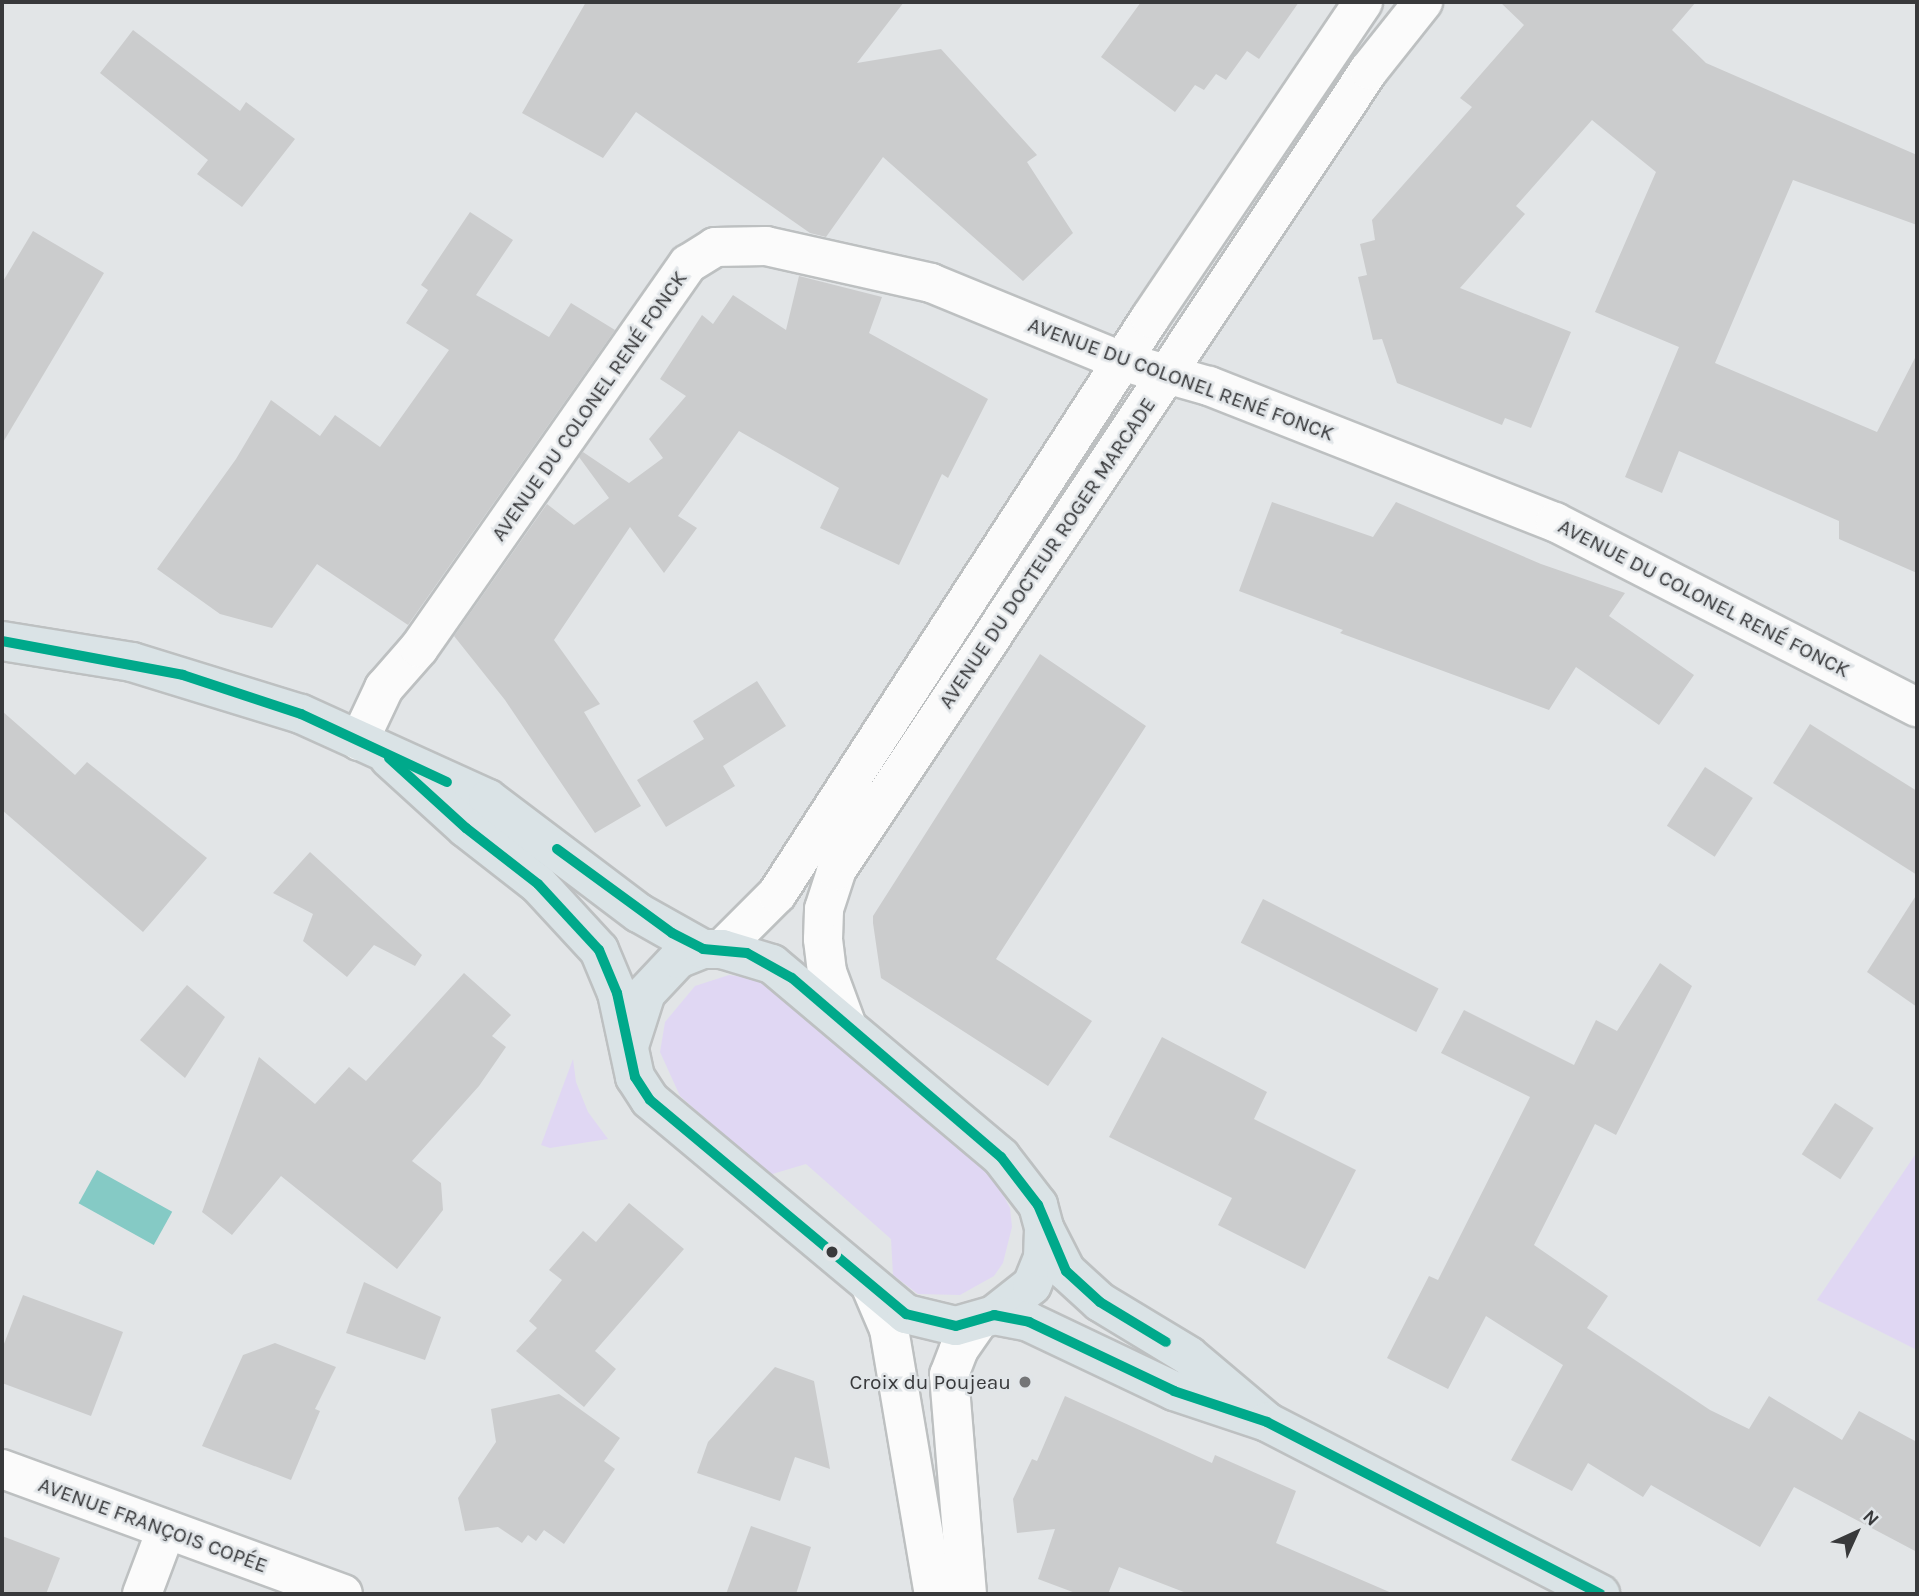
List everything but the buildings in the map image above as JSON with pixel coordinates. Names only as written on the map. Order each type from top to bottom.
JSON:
[{"type":"main road","points":[[2,641],[183,676],[301,714],[374,750],[488,799],[639,912],[712,949],[772,964],[1001,1157],[1038,1205],[1044,1228],[1066,1271],[1100,1302],[1189,1356],[1267,1422]]},
{"type":"main road","points":[[374,750],[466,828],[538,884],[578,924],[610,972],[630,1044],[635,1077],[650,1100],[906,1314],[930,1323],[956,1326],[986,1319],[1029,1322],[1174,1391],[1267,1422],[1600,1594]]},
{"type":"main road","points":[[630,1044],[646,993],[678,959],[712,949]]},
{"type":"main road","points":[[986,1319],[1032,1285],[1044,1258],[1044,1228]]},
{"type":"street","name":"AVENUE DU DOCTEUR ROGER MARCADE","points":[[712,949],[751,925],[777,894],[1363,2]]},
{"type":"street","name":"AVENUE DU DOCTEUR ROGER MARCADE","points":[[847,1026],[827,972],[822,939],[824,909],[836,872],[1369,70],[1423,2]]},
{"type":"street","name":"AVENUE DU COLONEL RENÉ FONCK","points":[[374,750],[384,688],[419,648],[688,264],[715,247],[766,246],[931,283],[1124,362],[1209,386],[1555,523],[1917,707]]},
{"type":"street","points":[[871,1287],[889,1329],[934,1594]]},
{"type":"street","points":[[967,1594],[949,1375],[959,1349],[986,1319]]},
{"type":"street","name":"AVENUE FRANÇOIS COPÉE","points":[[2,1469],[343,1594]]},
{"type":"street","points":[[142,1594],[166,1530]]},
{"type":"shaded area","points":[[729,975],[757,979],[773,989],[993,1175],[1010,1208],[1012,1227],[1003,1263],[994,1276],[960,1295],[918,1294],[893,1275],[891,1239],[806,1164],[769,1175],[680,1096],[660,1052],[665,1022],[695,986]]},
{"type":"shaded area","points":[[573,1059],[576,1082],[588,1112],[608,1139],[550,1148],[541,1145]]},
{"type":"shaded area","points":[[1917,1152],[1917,1350],[1817,1300]]},
{"type":"water","points":[[97,1170],[172,1212],[154,1245],[79,1203]]},
{"type":"transit line","points":[[2,641],[183,675],[301,714],[447,782]]},
{"type":"transit line","points":[[389,758],[466,828],[538,884],[599,950],[617,993],[635,1077],[650,1100],[906,1314],[956,1326],[994,1315],[1029,1322],[1174,1391],[1267,1422],[1600,1594]]},
{"type":"transit line","points":[[557,849],[672,933],[703,949],[747,953],[792,978],[1001,1157],[1038,1205],[1066,1271],[1100,1302],[1166,1342]]},
{"type":"place","name":"Croix du Poujeau","points":[[1025,1382]]}]
